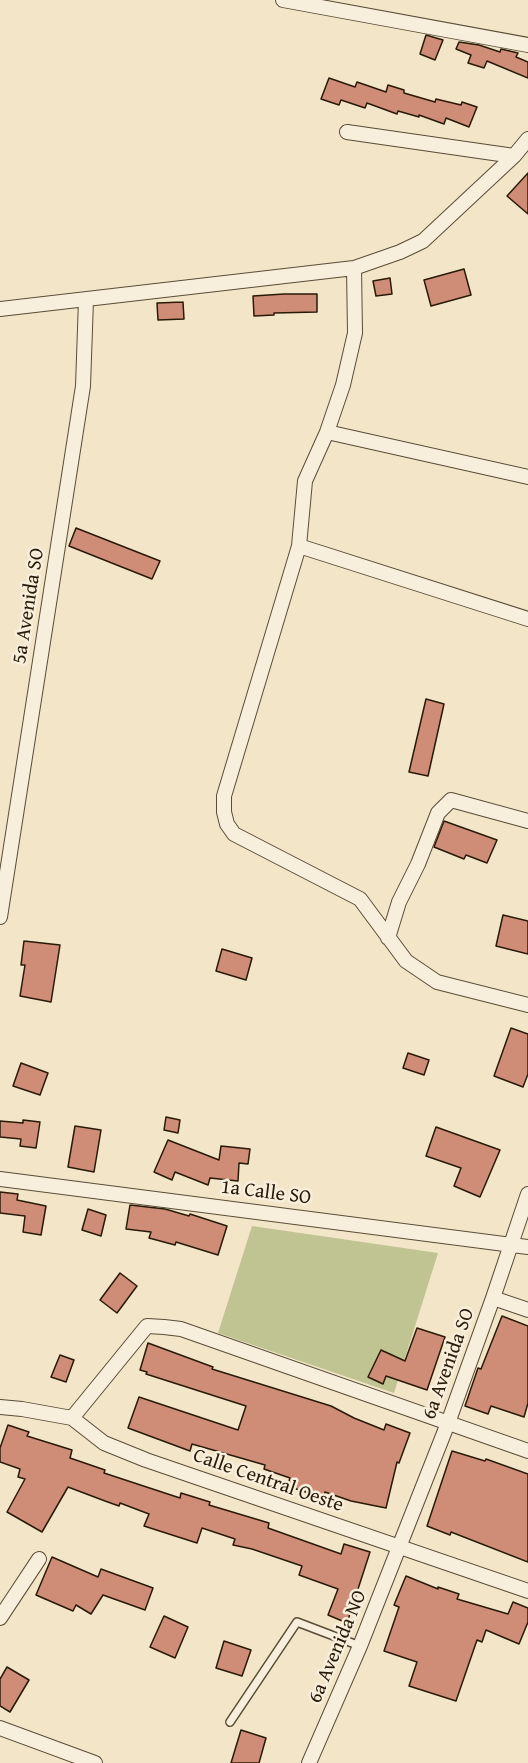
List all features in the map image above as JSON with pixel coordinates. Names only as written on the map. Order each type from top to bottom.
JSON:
[{"type":"street","points":[[284,0],[528,45]]},
{"type":"street","points":[[347,132],[514,156]]},
{"type":"street","points":[[0,309],[354,268],[400,252],[423,241],[514,156],[528,139]]},
{"type":"street","points":[[354,268],[355,333],[343,385],[327,432],[305,481],[299,546],[224,796],[224,812],[227,824],[234,834],[360,899],[406,961],[437,982],[528,1005]]},
{"type":"street","name":"5a Avenida SO","points":[[0,917],[81,397],[86,300]]},
{"type":"street","points":[[327,432],[528,477]]},
{"type":"street","points":[[299,546],[528,619]]},
{"type":"street","points":[[388,938],[399,902],[418,864],[438,813],[451,800],[528,821]]},
{"type":"street","name":"1a Calle SO","points":[[0,1179],[528,1247]]},
{"type":"street","name":"6a Avenida SO","points":[[401,1546],[494,1298],[528,1194]]},
{"type":"street","points":[[494,1298],[528,1310]]},
{"type":"street","points":[[72,1418],[147,1326],[181,1329],[528,1451]]},
{"type":"street","name":"Calle Central Oeste","points":[[0,1407],[72,1418],[104,1443],[146,1460],[528,1591]]},
{"type":"street","name":"6a Avenida NO","points":[[309,1763],[401,1546]]},
{"type":"street","points":[[0,1618],[39,1559]]},
{"type":"street","points":[[0,1728],[60,1757],[96,1763]]},
{"type":"lane","points":[[230,1722],[297,1622],[360,1646]]},
{"type":"green space","points":[[252,1226],[438,1253],[394,1393],[218,1333]]},
{"type":"building","points":[[426,35],[443,40],[435,60],[420,54]]},
{"type":"building","points":[[459,42],[479,45],[500,52],[501,49],[518,53],[516,57],[528,62],[528,78],[487,61],[484,68],[468,63],[471,55],[456,49]]},
{"type":"building","points":[[329,78],[355,87],[357,82],[386,92],[388,85],[404,90],[404,93],[435,102],[436,99],[461,105],[462,102],[477,107],[469,127],[446,118],[444,124],[419,115],[419,117],[398,111],[397,114],[367,103],[365,108],[341,100],[339,105],[321,99]]},
{"type":"building","points":[[528,173],[528,214],[507,196]]},
{"type":"building","points":[[464,269],[471,295],[431,306],[424,280]]},
{"type":"building","points":[[390,278],[392,294],[376,296],[373,281]]},
{"type":"building","points":[[317,294],[317,312],[254,316],[253,296]]},
{"type":"building","points":[[183,302],[184,319],[158,320],[157,303]]},
{"type":"building","points":[[76,528],[160,561],[152,579],[69,546]]},
{"type":"building","points":[[426,699],[444,704],[428,776],[409,772]]},
{"type":"building","points":[[444,821],[497,840],[487,863],[466,855],[464,859],[434,847]]},
{"type":"building","points":[[503,915],[528,921],[528,954],[496,946]]},
{"type":"building","points":[[24,941],[60,945],[51,1002],[20,996],[25,965],[21,965]]},
{"type":"building","points":[[222,949],[252,958],[246,980],[216,971]]},
{"type":"building","points":[[511,1028],[528,1034],[528,1074],[523,1087],[494,1076]]},
{"type":"building","points":[[408,1053],[429,1060],[424,1075],[403,1068]]},
{"type":"building","points":[[21,1063],[48,1073],[40,1095],[13,1086]]},
{"type":"building","points":[[166,1117],[180,1120],[178,1133],[164,1130]]},
{"type":"building","points":[[23,1120],[40,1122],[36,1148],[20,1146],[21,1139],[0,1137],[0,1121],[23,1123]]},
{"type":"building","points":[[75,1126],[101,1130],[94,1172],[68,1167]]},
{"type":"building","points":[[436,1127],[500,1150],[480,1197],[454,1186],[461,1168],[426,1156]]},
{"type":"building","points":[[168,1140],[219,1160],[221,1146],[250,1149],[248,1164],[239,1163],[238,1181],[210,1178],[208,1185],[175,1172],[172,1180],[154,1172]]},
{"type":"building","points":[[0,1192],[18,1194],[17,1200],[46,1206],[41,1235],[23,1232],[25,1216],[0,1213]]},
{"type":"building","points":[[130,1205],[165,1209],[189,1216],[190,1214],[227,1226],[218,1255],[176,1242],[175,1245],[149,1238],[151,1232],[126,1229]]},
{"type":"building","points":[[88,1209],[106,1215],[101,1236],[82,1230]]},
{"type":"building","points":[[120,1273],[137,1286],[117,1313],[100,1300]]},
{"type":"building","points":[[502,1316],[528,1326],[528,1403],[524,1417],[491,1406],[488,1414],[465,1406],[478,1368],[481,1369]]},
{"type":"building","points":[[417,1328],[445,1337],[427,1390],[386,1376],[383,1384],[368,1377],[381,1350],[405,1361]]},
{"type":"building","points":[[148,1343],[213,1367],[212,1369],[331,1406],[384,1430],[386,1424],[410,1433],[399,1463],[397,1462],[386,1508],[351,1501],[325,1492],[324,1498],[287,1486],[290,1478],[264,1469],[265,1465],[192,1444],[190,1451],[128,1428],[139,1397],[238,1430],[246,1406],[146,1374],[147,1372],[140,1370]]},
{"type":"building","points":[[60,1355],[74,1360],[66,1382],[51,1377]]},
{"type":"building","points":[[8,1425],[29,1432],[27,1436],[72,1450],[70,1458],[105,1470],[104,1473],[180,1498],[181,1493],[210,1502],[209,1505],[269,1523],[268,1528],[341,1554],[344,1544],[370,1552],[347,1623],[328,1615],[338,1589],[299,1575],[302,1566],[233,1545],[235,1539],[202,1528],[197,1543],[144,1526],[149,1514],[120,1503],[119,1506],[68,1487],[42,1532],[7,1512],[25,1479],[18,1477],[20,1469],[0,1462],[0,1448]]},
{"type":"building","points":[[452,1451],[485,1461],[486,1459],[528,1474],[528,1562],[451,1532],[450,1535],[427,1526]]},
{"type":"building","points":[[52,1557],[98,1577],[101,1569],[153,1588],[145,1610],[103,1595],[91,1614],[76,1605],[73,1611],[36,1595]]},
{"type":"building","points":[[406,1576],[438,1589],[438,1587],[459,1594],[457,1599],[508,1614],[513,1602],[528,1608],[528,1622],[519,1644],[486,1630],[482,1642],[477,1640],[456,1701],[409,1686],[417,1662],[384,1651],[399,1607],[394,1605]]},
{"type":"building","points":[[164,1616],[188,1627],[175,1658],[150,1647]]},
{"type":"building","points":[[224,1641],[251,1650],[242,1676],[216,1668]]},
{"type":"building","points":[[7,1667],[29,1680],[10,1712],[0,1706],[0,1679]]},
{"type":"building","points":[[241,1730],[266,1738],[259,1763],[231,1763]]}]
